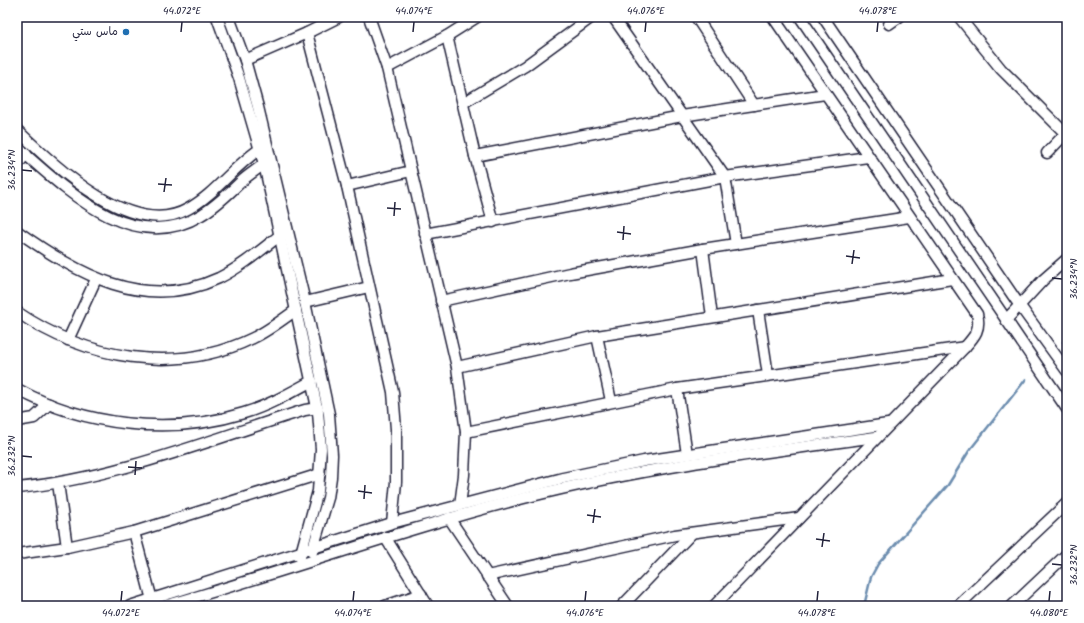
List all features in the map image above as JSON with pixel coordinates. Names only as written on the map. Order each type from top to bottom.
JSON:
[{"type":"street","points":[[217,17],[240,78],[263,147]]},
{"type":"street","points":[[229,17],[245,60],[258,107],[263,147],[279,236],[318,408],[321,443],[320,474],[314,509],[298,564]]},
{"type":"street","points":[[245,60],[307,34],[339,17]]},
{"type":"street","points":[[369,17],[387,68],[457,367],[466,432],[464,475],[460,504]]},
{"type":"street","points":[[387,68],[447,36],[477,17]]},
{"type":"street","points":[[463,103],[525,66],[592,17]]},
{"type":"street","points":[[613,17],[725,177],[736,244]]},
{"type":"street","points":[[696,17],[754,105]]},
{"type":"street","points":[[714,606],[888,424],[965,347],[976,334],[979,322],[977,314],[772,17]]},
{"type":"street","points":[[800,17],[1067,409]]},
{"type":"street","points":[[823,17],[1020,306],[1067,371]]},
{"type":"street","points":[[889,24],[899,17]]},
{"type":"street","points":[[959,17],[1001,69],[1066,133],[1047,153]]},
{"type":"street","points":[[307,34],[348,186],[393,392],[396,429],[396,482],[392,523]]},
{"type":"street","points":[[447,36],[475,156],[493,222]]},
{"type":"street","points":[[475,156],[682,116],[825,94]]},
{"type":"street","points":[[17,130],[60,168],[96,194],[124,209],[155,216],[175,215],[188,209],[208,195],[263,147]]},
{"type":"street","points":[[17,146],[64,188],[97,210],[121,222],[157,229],[178,226],[201,215],[266,161]]},
{"type":"street","points":[[17,165],[26,154]]},
{"type":"street","points":[[425,234],[725,177],[868,157]]},
{"type":"street","points":[[266,161],[306,302],[329,414],[331,436],[331,470],[328,498],[310,560]]},
{"type":"street","points":[[348,186],[410,171]]},
{"type":"street","points":[[441,301],[570,273],[703,249],[909,217]]},
{"type":"street","points":[[17,231],[53,256],[96,279],[139,290],[170,292],[197,287],[220,278],[241,266],[279,236]]},
{"type":"street","points":[[703,249],[712,317]]},
{"type":"street","points":[[1006,320],[1043,280],[1067,259]]},
{"type":"street","points":[[68,340],[96,279]]},
{"type":"street","points":[[457,367],[597,336],[952,279]]},
{"type":"street","points":[[306,302],[369,287]]},
{"type":"street","points":[[18,317],[68,340],[103,352],[136,358],[169,360],[202,356],[229,348],[253,338],[296,310]]},
{"type":"street","points":[[758,310],[768,375]]},
{"type":"street","points":[[597,336],[611,401]]},
{"type":"street","points":[[466,432],[677,388],[965,347]]},
{"type":"street","points":[[17,389],[49,404],[85,415],[128,424],[172,426],[214,420],[244,413],[276,400],[312,381]]},
{"type":"street","points":[[677,388],[687,454]]},
{"type":"street","points":[[17,421],[34,418],[49,404]]},
{"type":"street","points":[[17,488],[58,483],[134,465],[305,410],[318,408]]},
{"type":"street","points":[[130,606],[392,523],[460,504],[590,477],[687,454],[888,424]]},
{"type":"street","points":[[164,606],[385,537],[590,477],[876,437]]},
{"type":"street","points":[[17,554],[67,547],[134,532],[320,474]]},
{"type":"street","points":[[58,483],[67,547]]},
{"type":"street","points":[[958,606],[1067,504]]},
{"type":"street","points":[[449,518],[508,606]]},
{"type":"street","points":[[488,576],[692,533],[799,518]]},
{"type":"street","points":[[134,532],[152,600]]},
{"type":"street","points":[[622,606],[692,533]]},
{"type":"street","points":[[385,537],[428,606]]},
{"type":"street","points":[[1012,606],[1067,554]]},
{"type":"street","points":[[385,606],[421,594]]},
{"type":"waterway","points":[[1063,342],[1067,340]]},
{"type":"waterway","points":[[864,606],[871,577],[878,564],[948,485],[969,451],[1026,379]]},
{"type":"place","name":"ماس ستي","points":[[126,32]]}]
